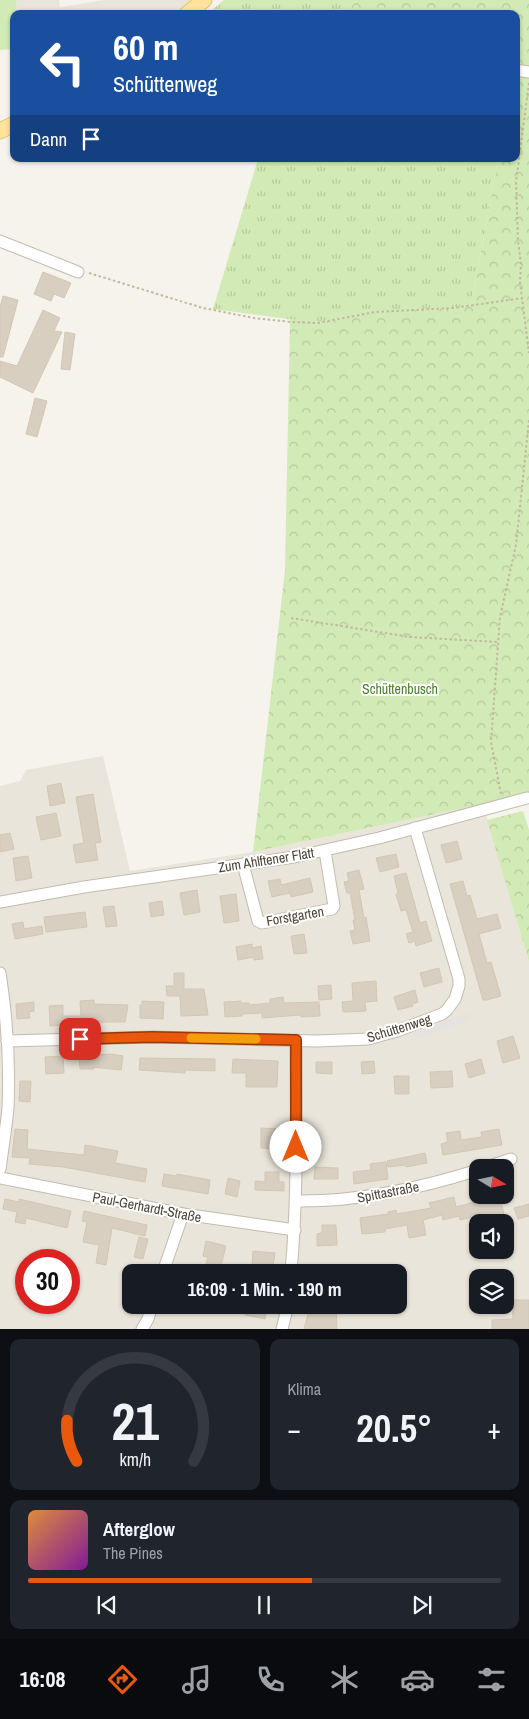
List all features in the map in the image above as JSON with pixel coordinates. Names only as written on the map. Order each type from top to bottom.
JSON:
[{"type":"main road","points":[[192,10],[204,0]]},
{"type":"street","points":[[0,241],[78,272]]},
{"type":"street","name":"Zum Ahlftener Flatt","points":[[0,902],[84,887],[325,851],[528,798]]},
{"type":"street","name":"Schüttenweg","points":[[5,1046],[152,1037],[354,1040],[380,1036],[436,1017],[447,1010],[455,999],[459,986],[457,972],[415,828]]},
{"type":"street","name":"Forstgarten","points":[[243,864],[258,921],[262,923],[332,909],[334,906],[325,851]]},
{"type":"street","points":[[0,973],[5,1009],[8,1109],[0,1169]]},
{"type":"street","points":[[292,1264],[296,1201],[296,1040]]},
{"type":"street","name":"Spittastraße","points":[[296,1201],[351,1199],[383,1195],[469,1173]]},
{"type":"street","name":"Paul-Gerhardt-Straße","points":[[0,1178],[183,1214],[295,1230]]},
{"type":"street","points":[[166,1264],[183,1214]]},
{"type":"street","points":[[142,1329],[149,1314]]},
{"type":"street","points":[[282,1329],[286,1314]]},
{"type":"path","points":[[520,151],[529,80]]},
{"type":"path","points":[[519,162],[516,182],[518,241],[521,264],[520,282],[529,353]]},
{"type":"path","points":[[78,272],[93,274],[202,308],[254,318],[291,322],[318,323],[375,312],[453,308],[523,298]]},
{"type":"path","points":[[503,804],[492,742],[498,642],[500,618],[516,545],[529,420]]},
{"type":"path","points":[[291,618],[410,637],[498,642]]},
{"type":"shaded area","points":[[16,0],[59,0],[60,7],[105,0],[190,0],[179,10],[17,10]]},
{"type":"shaded area","points":[[103,756],[130,871],[253,852],[483,804],[529,962],[529,1329],[0,1329],[0,786],[20,781],[26,770]]},
{"type":"shaded area","points":[[468,1013],[470,1021],[418,1039],[412,1033]]},
{"type":"green space","points":[[0,0],[16,0],[17,10],[10,10],[10,49],[0,50]]},
{"type":"green space","points":[[224,0],[357,0],[347,10],[212,10]]},
{"type":"green space","name":"Schüttenbusch","points":[[357,0],[529,0],[529,793],[253,852],[285,570],[290,319],[318,323],[375,312],[453,308],[471,305],[497,162],[520,162],[520,10],[347,10]]},
{"type":"green space","points":[[257,162],[497,162],[471,305],[453,308],[375,312],[318,323],[213,309]]},
{"type":"green space","points":[[523,811],[529,830],[529,962],[487,820]]},
{"type":"building","points":[[43,272],[71,283],[64,298],[54,294],[51,301],[34,294]]},
{"type":"building","points":[[3,296],[18,300],[3,357],[0,357],[0,307]]},
{"type":"building","points":[[43,310],[60,318],[54,331],[62,332],[33,393],[0,377],[0,361],[17,366]]},
{"type":"building","points":[[65,332],[75,334],[70,370],[61,369]]},
{"type":"building","points":[[35,398],[47,401],[37,437],[26,434]]},
{"type":"building","points":[[61,783],[65,803],[50,806],[47,786]]},
{"type":"building","points":[[93,794],[101,842],[95,843],[98,860],[76,863],[73,845],[84,843],[76,797]]},
{"type":"building","points":[[56,813],[61,836],[41,840],[36,817]]},
{"type":"building","points":[[10,833],[14,849],[0,852],[0,835]]},
{"type":"building","points":[[457,841],[462,859],[446,863],[441,845]]},
{"type":"building","points":[[396,854],[399,867],[380,872],[376,858]]},
{"type":"building","points":[[28,856],[32,878],[16,881],[13,858]]},
{"type":"building","points":[[359,870],[364,889],[359,890],[370,941],[353,944],[350,931],[355,930],[353,920],[355,920],[350,893],[347,893],[344,882],[349,881],[347,873]]},
{"type":"building","points":[[406,873],[420,923],[426,921],[432,941],[416,946],[415,941],[409,943],[406,934],[413,932],[406,910],[401,911],[396,894],[398,893],[394,876]]},
{"type":"building","points":[[310,878],[313,892],[291,897],[290,893],[272,897],[268,881],[280,879],[281,885]]},
{"type":"building","points":[[463,881],[467,896],[470,895],[477,919],[497,914],[501,928],[479,934],[487,963],[491,962],[501,996],[487,1000],[483,1000],[450,884]]},
{"type":"building","points":[[197,890],[200,912],[184,915],[180,893]]},
{"type":"building","points":[[236,894],[239,921],[224,923],[220,896]]},
{"type":"building","points":[[162,901],[164,915],[151,917],[149,903]]},
{"type":"building","points":[[114,906],[117,926],[106,927],[103,907]]},
{"type":"building","points":[[85,912],[87,927],[46,932],[44,917]]},
{"type":"building","points":[[23,922],[24,929],[42,926],[43,934],[15,939],[12,924]]},
{"type":"building","points":[[304,934],[307,953],[294,954],[291,936]]},
{"type":"building","points":[[252,944],[252,948],[261,946],[263,959],[254,960],[254,957],[238,960],[236,947]]},
{"type":"building","points":[[439,968],[442,982],[424,987],[420,973]]},
{"type":"building","points":[[174,973],[184,973],[184,989],[204,989],[208,1015],[181,1016],[180,996],[167,996],[166,986],[174,986]]},
{"type":"building","points":[[376,981],[377,1001],[365,1002],[366,1011],[343,1012],[342,1002],[353,1001],[352,983]]},
{"type":"building","points":[[331,985],[332,999],[319,1000],[318,986]]},
{"type":"building","points":[[415,990],[418,1002],[412,1004],[413,1006],[398,1010],[394,997]]},
{"type":"building","points":[[283,997],[284,1003],[319,1002],[320,1016],[301,1017],[301,1015],[262,1018],[262,1013],[225,1017],[224,1002],[241,1001],[241,1003],[249,1003],[249,1005],[270,1003],[270,999]]},
{"type":"building","points":[[94,1000],[94,1004],[128,1005],[125,1022],[95,1022],[50,1026],[49,1006],[63,1005],[63,1016],[81,1016],[80,1001]]},
{"type":"building","points":[[142,1001],[164,1002],[163,1019],[140,1018],[140,1005],[142,1005]]},
{"type":"building","points":[[34,1002],[34,1011],[29,1012],[30,1018],[17,1019],[16,1004]]},
{"type":"building","points":[[513,1036],[520,1058],[503,1063],[497,1041]]},
{"type":"building","points":[[111,1054],[123,1056],[121,1070],[93,1067],[94,1069],[80,1069],[79,1056]]},
{"type":"building","points":[[63,1056],[64,1073],[46,1074],[45,1057]]},
{"type":"building","points":[[140,1058],[215,1059],[215,1071],[185,1070],[185,1073],[139,1070]]},
{"type":"building","points":[[233,1059],[278,1061],[277,1087],[246,1087],[246,1073],[232,1073]]},
{"type":"building","points":[[481,1059],[485,1073],[469,1078],[465,1064]]},
{"type":"building","points":[[374,1061],[375,1073],[362,1074],[361,1062]]},
{"type":"building","points":[[316,1062],[332,1062],[332,1074],[316,1073]]},
{"type":"building","points":[[452,1071],[453,1087],[431,1088],[430,1072]]},
{"type":"building","points":[[394,1076],[409,1076],[409,1094],[395,1094]]},
{"type":"building","points":[[20,1081],[31,1081],[30,1102],[19,1101]]},
{"type":"building","points":[[261,1128],[278,1129],[277,1149],[261,1148]]},
{"type":"building","points":[[15,1129],[28,1130],[27,1149],[84,1155],[85,1145],[118,1151],[115,1163],[147,1169],[145,1182],[63,1167],[29,1164],[30,1158],[12,1157]]},
{"type":"building","points":[[499,1129],[502,1145],[443,1155],[441,1144],[448,1142],[446,1133],[460,1131],[461,1140],[482,1137],[481,1132]]},
{"type":"building","points":[[425,1153],[427,1163],[406,1167],[405,1165],[388,1167],[387,1161]]},
{"type":"building","points":[[386,1162],[388,1179],[354,1184],[353,1172],[371,1170],[370,1164]]},
{"type":"building","points":[[315,1167],[338,1168],[338,1179],[314,1179]]},
{"type":"building","points":[[265,1172],[279,1172],[279,1182],[284,1182],[284,1191],[255,1190],[255,1181],[265,1182]]},
{"type":"building","points":[[164,1174],[177,1176],[177,1174],[210,1180],[208,1194],[162,1186]]},
{"type":"building","points":[[228,1178],[240,1181],[237,1197],[225,1194]]},
{"type":"building","points":[[454,1197],[456,1207],[469,1203],[501,1204],[504,1214],[469,1214],[469,1218],[460,1220],[459,1216],[443,1220],[442,1215],[423,1220],[426,1235],[409,1238],[407,1225],[385,1229],[385,1232],[362,1234],[360,1218],[388,1214],[388,1212],[396,1210],[397,1214],[431,1208],[429,1203]]},
{"type":"building","points":[[5,1199],[19,1202],[19,1199],[71,1211],[67,1228],[26,1218],[25,1224],[15,1222],[17,1212],[3,1209]]},
{"type":"building","points":[[529,1204],[529,1216],[518,1219],[514,1208]]},
{"type":"building","points":[[84,1211],[147,1225],[145,1236],[112,1228],[106,1265],[96,1263],[99,1245],[83,1242],[87,1222],[82,1221]]},
{"type":"building","points":[[322,1225],[336,1225],[337,1245],[317,1246],[317,1234],[322,1233]]},
{"type":"building","points":[[139,1237],[148,1239],[143,1259],[134,1257]]},
{"type":"building","points":[[206,1241],[226,1246],[222,1264],[206,1264],[208,1257],[203,1256]]},
{"type":"building","points":[[253,1251],[275,1253],[273,1264],[252,1264]]},
{"type":"building","points":[[514,1300],[529,1300],[529,1329],[492,1329],[492,1320],[513,1319]]},
{"type":"building","points":[[245,1314],[266,1314],[265,1319]]},
{"type":"building","points":[[308,1314],[336,1314],[337,1329],[304,1329]]},
{"type":"slow traffic","points":[[191,1038],[256,1039]]},
{"type":"route","points":[[80,1039],[152,1037],[296,1040],[296,1147]]}]
